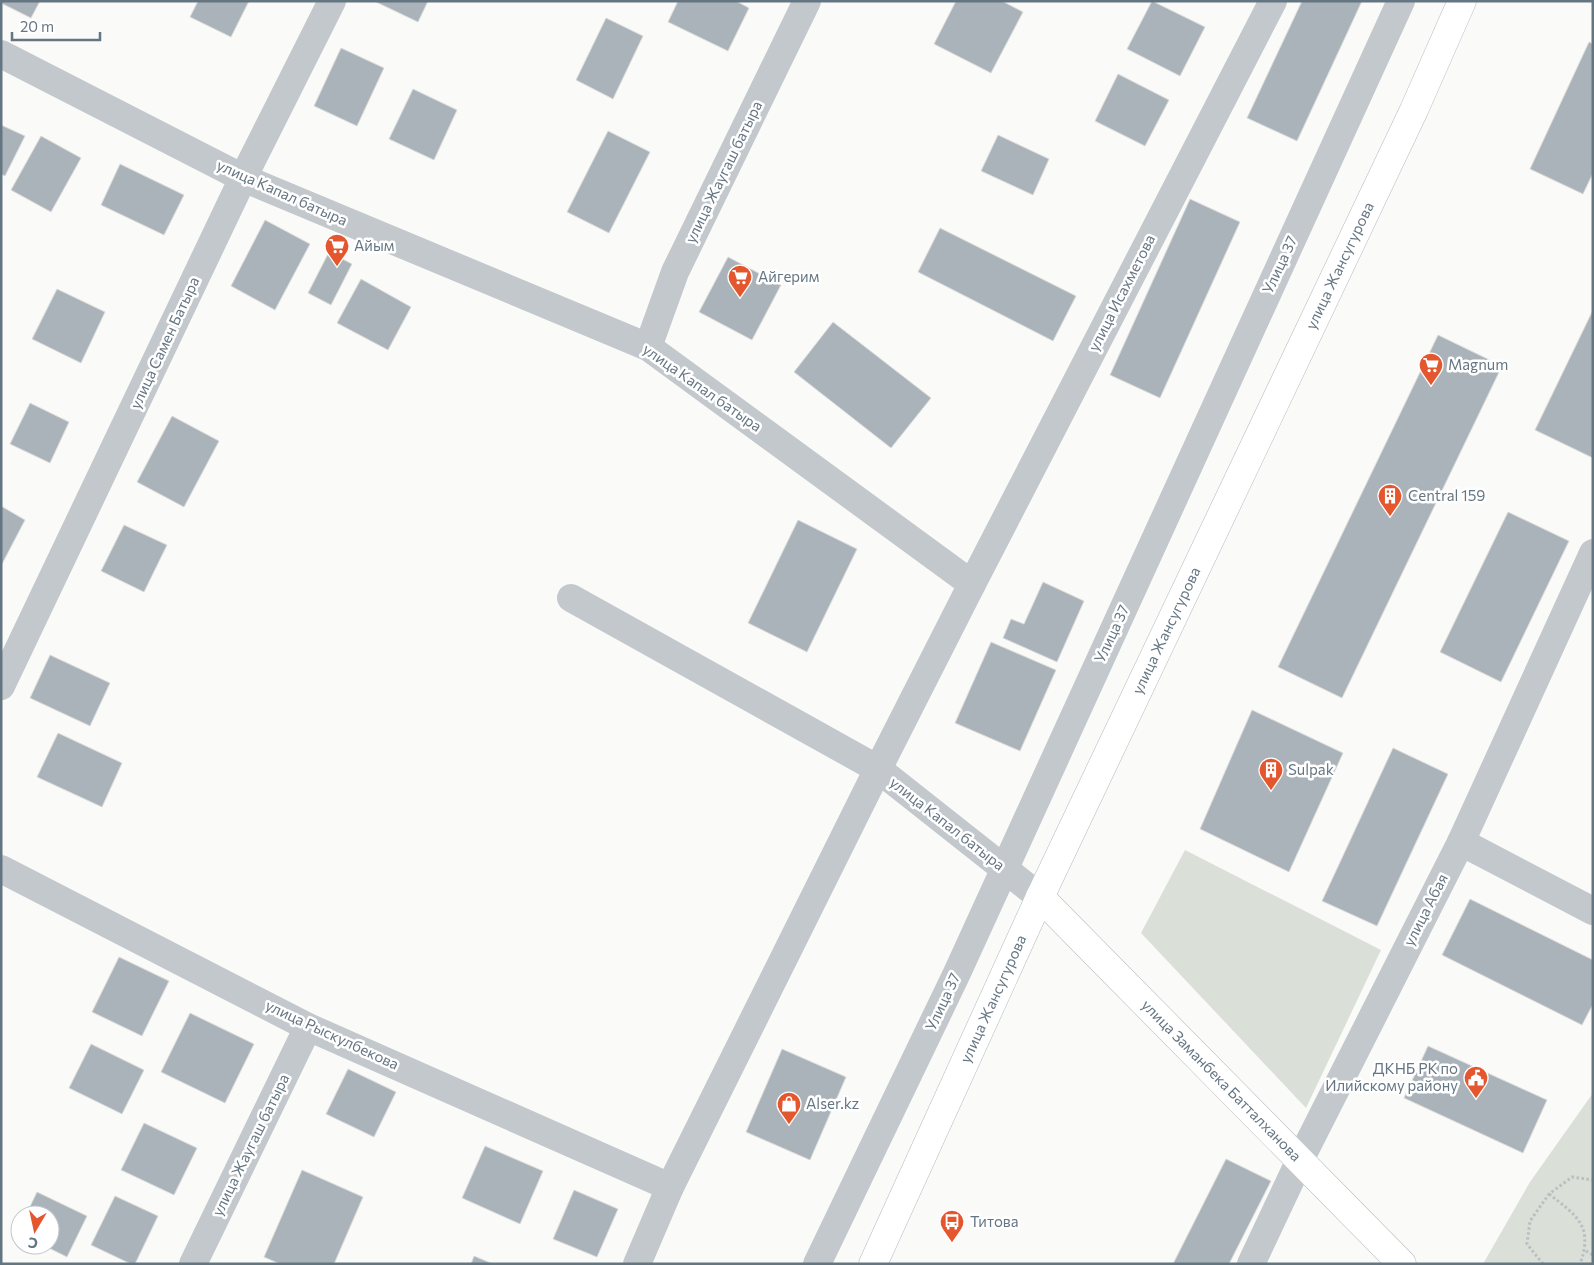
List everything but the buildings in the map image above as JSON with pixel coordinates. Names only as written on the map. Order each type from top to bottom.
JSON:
[{"type":"main road","name":"улица Жансугурова","points":[[873,1264],[1040,897],[1414,110],[1462,1]]},
{"type":"main road","name":"улица Заманбека Батталханова","points":[[1040,897],[1402,1264]]},
{"type":"street","name":"улица Самен Батыра","points":[[1,686],[243,178],[332,1]]},
{"type":"street","name":"улица Жаугаш батыра","points":[[648,346],[675,272],[807,1]]},
{"type":"street","name":"улица Исахметова","points":[[972,584],[1273,1]]},
{"type":"street","name":"Улица 37","points":[[817,1264],[956,973],[1401,1]]},
{"type":"street","name":"улица Капал батыра","points":[[1,54],[243,178],[648,346],[972,584],[878,769],[1040,897]]},
{"type":"street","name":"улица Абая","points":[[1251,1264],[1300,1160],[1461,842],[1593,552]]},
{"type":"street","points":[[571,598],[878,769],[670,1187],[637,1264]]},
{"type":"street","points":[[1461,842],[1593,911]]},
{"type":"street","name":"улица Рыскулбекова","points":[[1,870],[308,1027],[670,1187]]},
{"type":"street","name":"улица Жаугаш батыра","points":[[193,1264],[308,1027]]},
{"type":"path","points":[[1543,1264],[1527,1244],[1530,1221],[1549,1194],[1572,1177],[1593,1180]]},
{"type":"path","points":[[1549,1194],[1580,1219],[1587,1235],[1586,1251],[1580,1264]]},
{"type":"path","points":[[1586,1251],[1593,1255]]},
{"type":"shaded area","points":[[1185,850],[1381,950],[1306,1108],[1141,933]]},
{"type":"shaded area","points":[[1593,1093],[1593,1264],[1483,1264],[1530,1182]]},
{"type":"place","name":"Айым","points":[[337,267]]},
{"type":"place","name":"Айгерим","points":[[740,298]]},
{"type":"place","name":"Magnum","points":[[1431,386]]},
{"type":"place","name":"Central 159","points":[[1390,517]]},
{"type":"place","name":"Sulpak","points":[[1271,791]]},
{"type":"place","name":"ДКНБ РК по Илийскому району","points":[[1476,1099]]},
{"type":"place","name":"Alser.kz","points":[[789,1125]]},
{"type":"place","name":"Титова","points":[[952,1243]]}]
